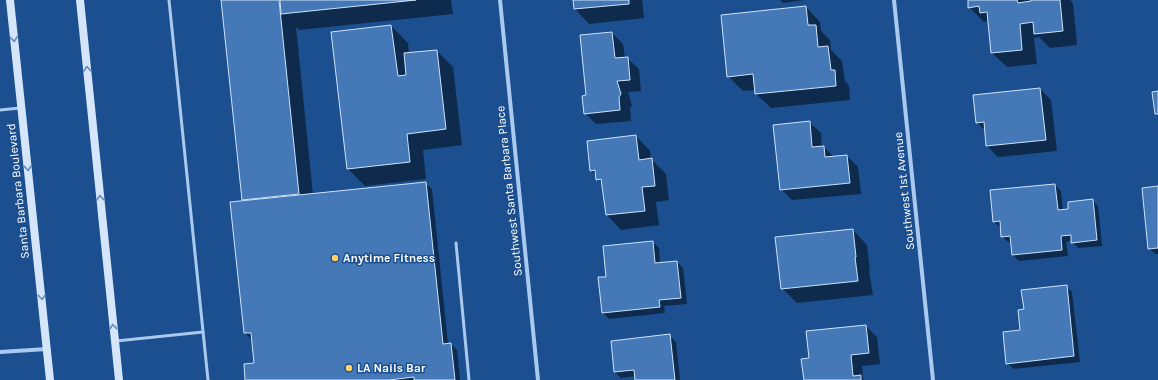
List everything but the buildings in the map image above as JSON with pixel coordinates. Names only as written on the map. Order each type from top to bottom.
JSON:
[{"type":"main road","name":"Santa Barbara Boulevard","points":[[10,0],[50,380]]},
{"type":"main road","points":[[80,0],[119,380]]},
{"type":"street","name":"Southwest Santa Barbara Place","points":[[500,0],[538,380]]},
{"type":"street","name":"Southwest 1st Avenue","points":[[894,0],[933,380]]},
{"type":"street","points":[[0,352],[47,349]]},
{"type":"lane","points":[[169,0],[208,380]]},
{"type":"lane","points":[[0,110],[22,108]]},
{"type":"lane","points":[[456,243],[469,380]]},
{"type":"lane","points":[[114,341],[203,332]]},
{"type":"place","name":"Anytime Fitness","points":[[335,258]]},
{"type":"place","name":"LA Nails Bar","points":[[349,368]]}]
